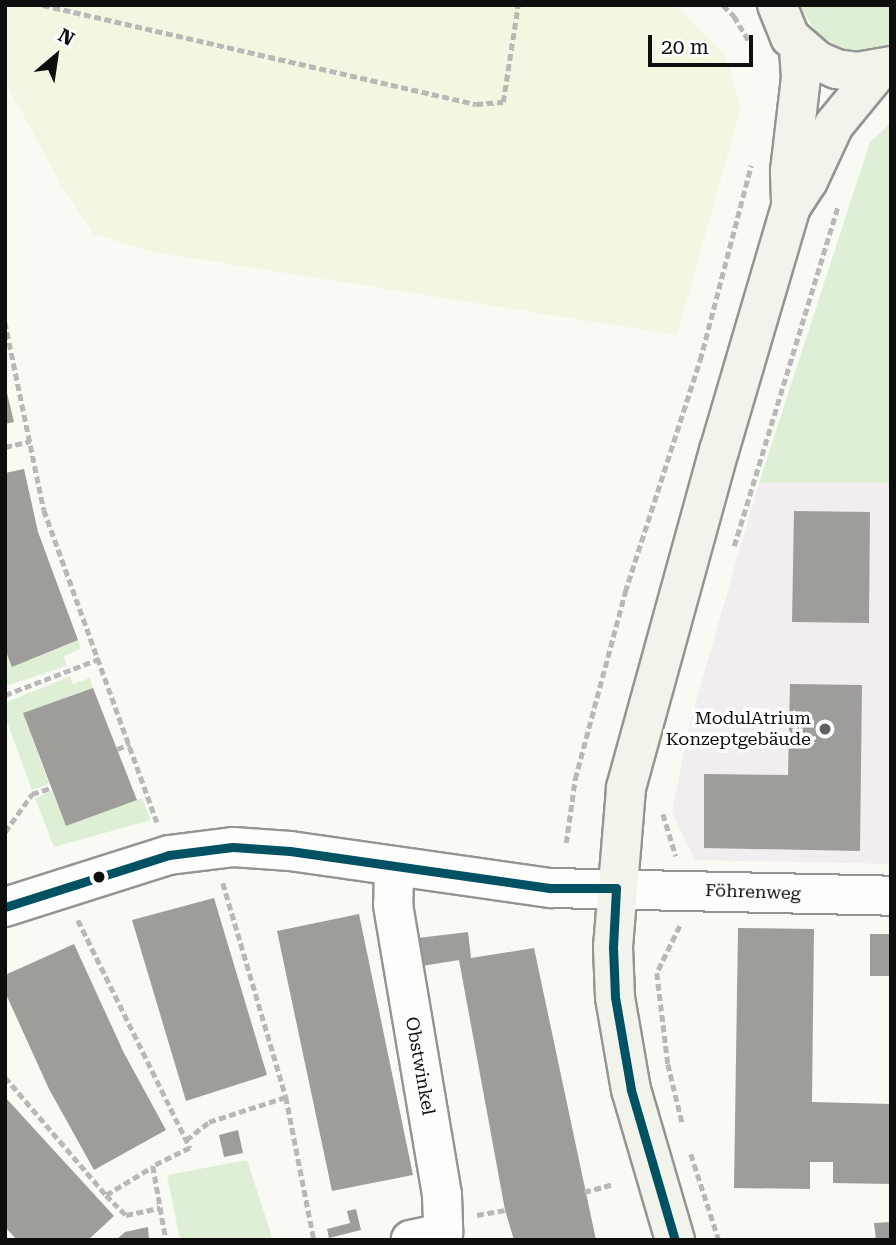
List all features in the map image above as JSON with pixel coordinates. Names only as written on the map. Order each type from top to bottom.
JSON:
[{"type":"street","points":[[776,8],[799,47],[816,60],[836,69],[857,72],[885,68]]},
{"type":"street","points":[[791,207],[790,171],[801,78],[799,47]]},
{"type":"street","points":[[675,1240],[631,1090],[615,997],[613,947],[616,888],[626,788],[715,464],[791,207],[808,181],[834,124],[885,68]]},
{"type":"street","name":"Föhrenweg","points":[[8,895],[67,885],[169,855],[213,849],[290,851],[551,888],[891,896]]},
{"type":"street","name":"Obstwinkel","points":[[394,866],[393,905],[442,1195],[443,1233],[411,1240]]},
{"type":"path","points":[[43,5],[476,104],[503,102],[518,5]]},
{"type":"path","points":[[723,5],[734,16],[754,49]]},
{"type":"path","points":[[566,843],[575,779],[625,592],[701,360],[754,154]]},
{"type":"path","points":[[733,552],[841,197]]},
{"type":"path","points":[[5,322],[44,510],[169,855]]},
{"type":"path","points":[[5,372],[15,369]]},
{"type":"path","points":[[5,447],[30,441]]},
{"type":"path","points":[[5,695],[99,659]]},
{"type":"path","points":[[117,749],[130,744]]},
{"type":"path","points":[[5,832],[32,794],[51,788]]},
{"type":"path","points":[[661,808],[684,876],[680,930],[657,973],[668,1064],[685,1135]]},
{"type":"path","points":[[213,849],[286,1097],[314,1240]]},
{"type":"path","points":[[67,885],[78,919],[190,1148],[153,1166],[106,1195]]},
{"type":"path","points":[[5,1077],[106,1195],[127,1215],[160,1208]]},
{"type":"path","points":[[186,1140],[209,1122],[286,1097]]},
{"type":"path","points":[[689,1148],[719,1240]]},
{"type":"path","points":[[153,1166],[166,1240]]},
{"type":"path","points":[[584,1192],[611,1185]]},
{"type":"shaded area","points":[[759,483],[891,483],[891,864],[695,860],[672,812],[691,718]]},
{"type":"green space","points":[[5,5],[676,5],[726,56],[741,108],[677,335],[153,252],[93,234],[61,185],[5,81]]},
{"type":"green space","points":[[800,5],[891,5],[891,44],[873,51],[842,49],[816,33]]},
{"type":"green space","points":[[891,123],[891,483],[759,483],[870,142]]},
{"type":"green space","points":[[78,640],[81,649],[64,656],[67,666],[5,686],[5,649],[13,667]]},
{"type":"green space","points":[[70,676],[73,684],[90,678],[93,688],[23,713],[49,784],[32,790],[5,716],[5,703]]},
{"type":"green space","points":[[52,791],[66,826],[142,798],[151,820],[54,847],[35,798]]},
{"type":"green space","points":[[247,1160],[273,1240],[180,1240],[167,1175]]},
{"type":"building","points":[[5,385],[14,422],[5,424]]},
{"type":"building","points":[[24,469],[38,532],[78,640],[12,667],[5,649],[5,473]]},
{"type":"building","points":[[794,511],[870,512],[869,623],[792,622]]},
{"type":"building","name":"ModulAtrium Konzeptgebäude","points":[[790,684],[862,685],[860,851],[704,848],[704,774],[788,775]]},
{"type":"building","points":[[93,688],[137,800],[66,826],[23,713]]},
{"type":"building","points":[[214,898],[267,1075],[186,1101],[132,920]]},
{"type":"building","points":[[359,914],[413,1175],[332,1191],[277,931]]},
{"type":"building","points":[[738,928],[814,929],[812,1102],[891,1104],[891,1184],[833,1183],[833,1162],[810,1162],[810,1189],[734,1188]]},
{"type":"building","points":[[468,932],[471,958],[534,948],[596,1240],[514,1240],[505,1210],[459,960],[422,966],[418,938]]},
{"type":"building","points":[[870,934],[891,934],[891,976],[870,976]]},
{"type":"building","points":[[74,944],[124,1053],[166,1130],[94,1170],[49,1089],[5,992],[5,975]]},
{"type":"building","points":[[5,1097],[114,1216],[88,1240],[17,1240],[5,1227]]},
{"type":"building","points":[[238,1130],[243,1153],[224,1157],[219,1135]]},
{"type":"building","points":[[356,1209],[361,1230],[329,1238],[327,1229],[350,1223],[347,1211]]},
{"type":"building","points":[[891,1222],[891,1240],[876,1240],[874,1223]]},
{"type":"building","points":[[148,1227],[149,1240],[116,1240],[125,1232]]},
{"type":"transit line","points":[[5,907],[169,855],[233,847],[290,851],[551,888],[616,888]]},
{"type":"transit line","points":[[616,888],[613,947],[615,997],[631,1090],[675,1240]]},
{"type":"place","name":"ModulAtrium Konzeptgebäude","points":[[825,729]]}]
